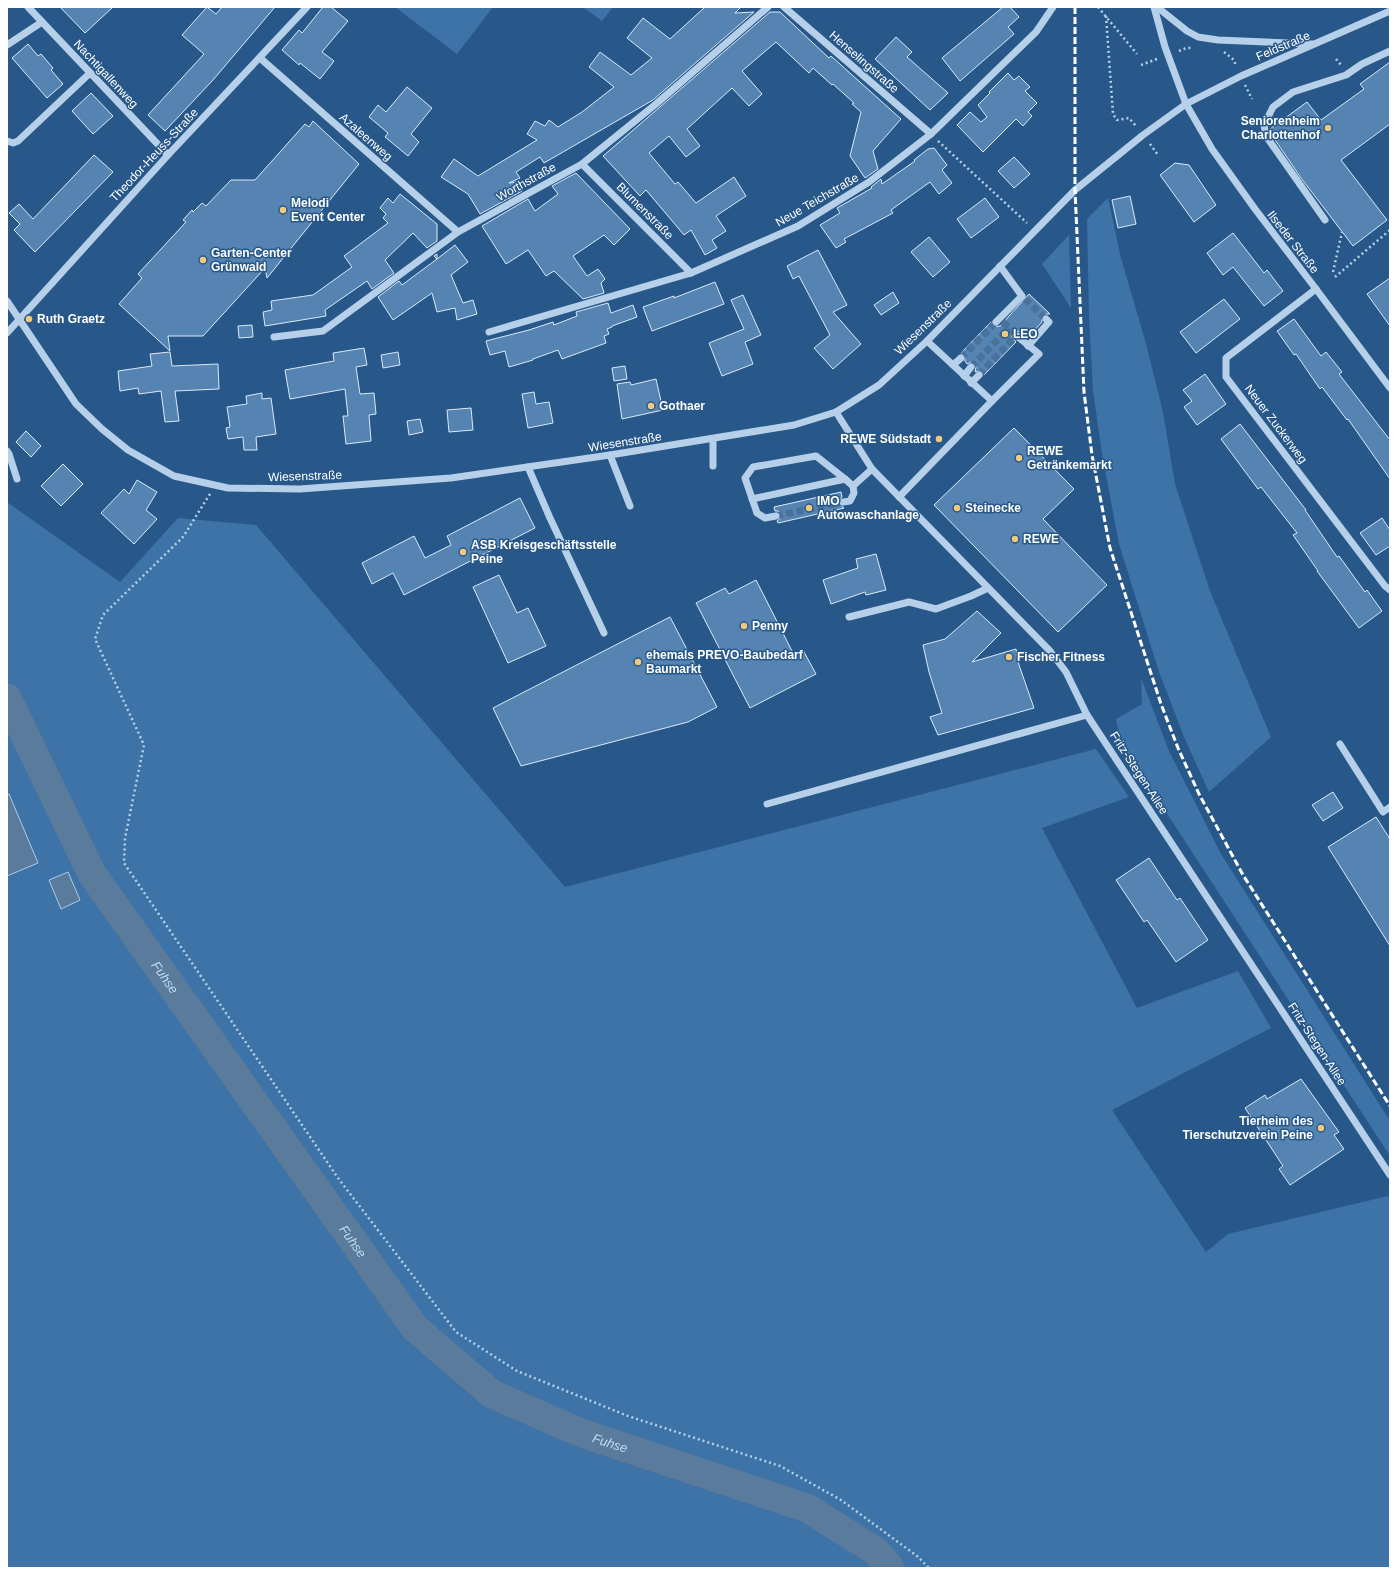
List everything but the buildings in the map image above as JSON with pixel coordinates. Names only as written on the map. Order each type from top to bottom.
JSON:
[{"type":"street","name":"Nachtigallenweg","points":[[28,7],[168,155]]},
{"type":"street","name":"Theodor-Heuss-Straße","points":[[7,333],[168,155],[307,7]]},
{"type":"street","name":"Worthstraße","points":[[274,337],[324,331],[458,232],[582,164],[656,104],[768,7]]},
{"type":"street","name":"Henselingstraße","points":[[784,7],[931,134]]},
{"type":"street","name":"Neue Teichstraße","points":[[489,332],[691,273],[798,226],[869,182],[931,134],[1036,32],[1053,7]]},
{"type":"street","name":"Ilseder Straße","points":[[1154,7],[1165,47],[1186,104],[1212,149],[1254,209],[1390,388]]},
{"type":"street","points":[[1157,7],[1187,31],[1198,37],[1218,40],[1314,44]]},
{"type":"street","name":"Feldstraße","points":[[1186,104],[1241,76],[1390,11]]},
{"type":"street","points":[[7,45],[42,22]]},
{"type":"street","points":[[1325,220],[1266,136],[1264,125],[1273,107],[1293,92],[1346,75],[1362,64],[1390,51]]},
{"type":"street","name":"Azaleenweg","points":[[260,58],[458,232]]},
{"type":"street","points":[[7,141],[13,143],[18,141],[90,73]]},
{"type":"street","name":"Wiesenstraße","points":[[7,301],[76,404],[102,429],[128,450],[174,476],[228,488],[300,489],[451,478],[713,439],[794,425],[836,412],[879,385],[927,341],[1075,190],[1143,135],[1186,104]]},
{"type":"street","name":"Blumenstraße","points":[[582,164],[691,273]]},
{"type":"street","points":[[1000,266],[1023,297],[1000,321]]},
{"type":"street","name":"Neuer Zuckerweg","points":[[1316,289],[1226,358],[1226,376],[1385,586],[1390,590]]},
{"type":"street","points":[[1028,346],[1049,322],[1046,319]]},
{"type":"street","points":[[899,497],[1039,354],[1015,336]]},
{"type":"street","points":[[927,341],[992,401]]},
{"type":"street","points":[[953,365],[961,358]]},
{"type":"street","points":[[964,376],[971,367]]},
{"type":"street","points":[[971,383],[979,375]]},
{"type":"street","name":"Fritz-Stegen-Allee","points":[[836,412],[872,469],[1050,651],[1066,672],[1087,715],[1390,1175]]},
{"type":"street","points":[[713,439],[714,466]]},
{"type":"street","points":[[7,451],[17,479]]},
{"type":"street","points":[[610,455],[630,506]]},
{"type":"street","points":[[776,516],[764,518],[757,513],[745,478],[753,467],[816,456],[853,486],[854,493],[850,501],[843,502]]},
{"type":"street","points":[[528,466],[550,518],[604,633]]},
{"type":"street","points":[[853,486],[872,469]]},
{"type":"street","points":[[752,499],[845,479]]},
{"type":"street","points":[[849,617],[909,602],[936,609],[988,588]]},
{"type":"street","points":[[767,804],[1087,715]]},
{"type":"street","points":[[1340,744],[1383,812],[1390,807]]},
{"type":"path","points":[[1098,7],[1137,54]]},
{"type":"path","points":[[1106,16],[1113,114],[1117,120],[1129,118]]},
{"type":"path","points":[[1218,40],[1220,49],[1234,60],[1252,99]]},
{"type":"path","points":[[1336,59],[1340,63]]},
{"type":"path","points":[[931,134],[1035,230]]},
{"type":"path","points":[[1335,277],[1390,230]]},
{"type":"path","points":[[1333,272],[1342,232]]},
{"type":"path","points":[[216,485],[183,537],[102,615],[95,639],[144,745],[125,838],[124,863],[338,1178],[456,1332],[517,1371],[628,1416],[780,1466],[841,1500],[917,1556],[929,1568]]},
{"type":"shaded area","points":[[395,7],[493,7],[457,54]]},
{"type":"shaded area","points":[[583,7],[613,7],[602,21]]},
{"type":"shaded area","points":[[1108,198],[1121,258],[1145,340],[1163,412],[1175,484],[1210,591],[1271,737],[1209,792],[1184,737],[1159,672],[1119,544],[1102,454],[1093,390],[1089,316],[1087,219]]},
{"type":"shaded area","points":[[1069,235],[1071,308],[1042,264]]},
{"type":"shaded area","points":[[7,502],[120,582],[178,518],[256,525],[565,887],[1096,749],[1129,797],[1042,828],[1137,1008],[1238,971],[1271,1028],[1112,1110],[1206,1252],[1228,1234],[1388,1196],[1390,1200],[1390,1568],[7,1568]]},
{"type":"shaded area","points":[[1141,678],[1169,751],[1221,854],[1390,1121],[1390,1156],[1121,743],[1116,719],[1142,704]]},
{"type":"shaded area","points":[[9,794],[38,863],[7,876],[7,795]]},
{"type":"shaded area","points":[[68,872],[80,900],[61,909],[49,880]]},
{"type":"waterway","name":"Fuhse","points":[[7,698],[92,874],[415,1328],[492,1394],[584,1434],[807,1508],[877,1552],[890,1568]]},
{"type":"tunnel","points":[[1025,299],[1046,319]]},
{"type":"tunnel","points":[[961,358],[996,322]]},
{"type":"tunnel","points":[[1003,322],[1014,333]]},
{"type":"tunnel","points":[[971,367],[1009,328]]},
{"type":"tunnel","points":[[979,375],[1013,339]]},
{"type":"tunnel","points":[[776,516],[843,502]]},
{"type":"railway","points":[[1075,7],[1075,190],[1084,392],[1092,455],[1110,548],[1161,704],[1178,748],[1199,794],[1243,875],[1390,1106]]},
{"type":"place","name":"Seniorenheim Charlottenhof","points":[[1328,128]]},
{"type":"place","name":"Melodi Event Center","points":[[283,210]]},
{"type":"place","name":"Garten-Center Grünwald","points":[[203,260]]},
{"type":"place","name":"Ruth Graetz","points":[[29,319]]},
{"type":"place","name":"LEO","points":[[1005,334]]},
{"type":"place","name":"Gothaer","points":[[651,406]]},
{"type":"place","name":"REWE Südstadt","points":[[939,439]]},
{"type":"place","name":"REWE Getränkemarkt","points":[[1019,458]]},
{"type":"place","name":"IMO Autowaschanlage","points":[[809,508]]},
{"type":"place","name":"Steinecke","points":[[957,508]]},
{"type":"place","name":"REWE","points":[[1015,539]]},
{"type":"place","name":"ASB Kreisgeschäftsstelle Peine","points":[[463,552]]},
{"type":"place","name":"Penny","points":[[744,626]]},
{"type":"place","name":"Fischer Fitness","points":[[1009,657]]},
{"type":"place","name":"ehemals PREVO-Baubedarf Baumarkt","points":[[638,662]]},
{"type":"place","name":"Tierheim des Tierschutzverein Peine","points":[[1321,1128]]}]
